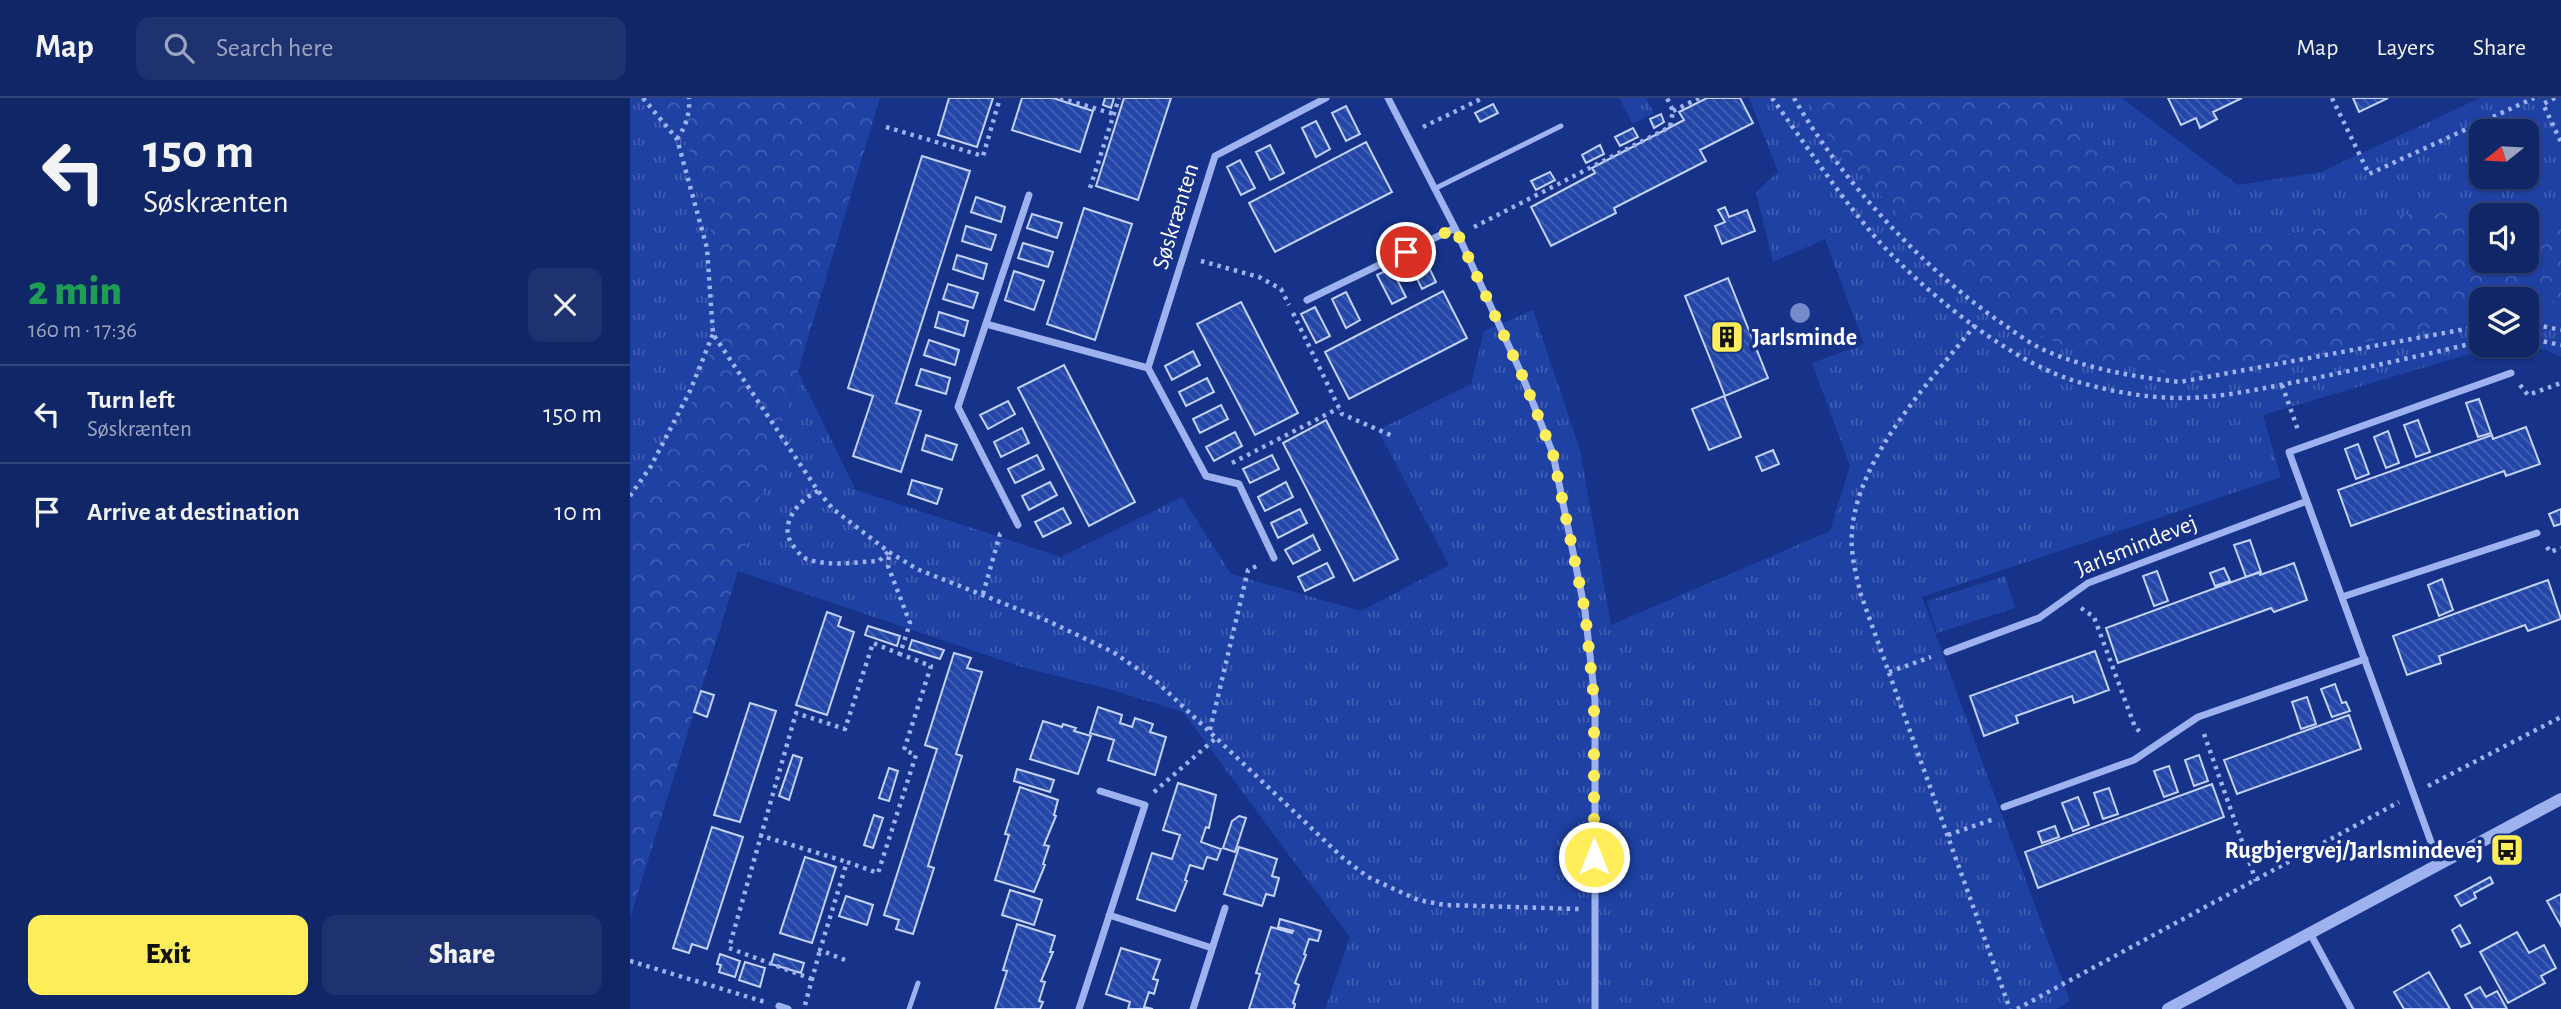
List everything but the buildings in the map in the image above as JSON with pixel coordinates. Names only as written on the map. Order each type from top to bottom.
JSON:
[{"type":"street","name":"Søskrænten","points":[[1148,368],[1214,156],[1326,98]]},
{"type":"street","points":[[1388,98],[1455,228],[1522,375],[1553,454],[1583,598],[1594,700],[1595,1009]]},
{"type":"street","points":[[1018,525],[958,407],[1029,195]]},
{"type":"street","points":[[1307,300],[1455,228]]},
{"type":"street","points":[[986,324],[1148,368],[1206,477],[1239,484],[1274,558]]},
{"type":"street","points":[[2439,864],[2289,452],[2511,373]]},
{"type":"street","name":"Jarlsmindevej","points":[[1947,652],[2039,618],[2088,583],[2307,501]]},
{"type":"street","points":[[2342,597],[2538,533]]},
{"type":"street","points":[[2004,807],[2134,760],[2198,717],[2365,659]]},
{"type":"street","points":[[1079,1009],[1145,805],[1100,791]]},
{"type":"street","points":[[2168,1009],[2561,799]]},
{"type":"street","points":[[1192,1009],[1225,908]]},
{"type":"street","points":[[1109,915],[1212,948]]},
{"type":"street","points":[[2310,933],[2351,1009]]},
{"type":"street","points":[[779,1006],[788,1009]]},
{"type":"lane","points":[[1434,189],[1561,126]]},
{"type":"lane","points":[[909,1009],[918,983]]},
{"type":"path","points":[[643,98],[677,139],[707,248],[713,334],[832,509],[889,552],[917,569],[1048,621],[1113,652],[1157,682],[1343,858],[1368,877],[1418,900],[1445,905],[1593,909]]},
{"type":"path","points":[[677,139],[684,128],[689,98]]},
{"type":"path","points":[[886,127],[983,156],[1000,98]]},
{"type":"path","points":[[1060,98],[1114,114]]},
{"type":"path","points":[[1090,188],[1119,98]]},
{"type":"path","points":[[1407,135],[1483,98]]},
{"type":"path","points":[[1455,228],[1473,227],[1670,127],[1673,111],[1667,98]]},
{"type":"path","points":[[1673,111],[1699,98]]},
{"type":"path","points":[[1772,98],[1813,159],[1878,240],[1922,283],[1975,325],[2036,365],[2066,378],[2101,388],[2179,398],[2224,395],[2469,344]]},
{"type":"path","points":[[1794,98],[1819,138],[1867,199],[1918,255],[1957,291],[2004,325],[2049,352],[2096,369],[2180,382],[2469,328]]},
{"type":"path","points":[[2332,98],[2369,174],[2534,98]]},
{"type":"path","points":[[2555,98],[2542,101],[2561,142]]},
{"type":"path","points":[[1183,256],[1259,277],[1281,289],[1342,414],[1395,438]]},
{"type":"path","points":[[1975,325],[1893,431],[1865,484],[1855,511],[1852,532],[1853,561],[1861,595],[2010,1009]]},
{"type":"path","points":[[2539,325],[2561,330]]},
{"type":"path","points":[[630,496],[651,466],[690,391],[713,334]]},
{"type":"path","points":[[2539,340],[2561,345]]},
{"type":"path","points":[[2511,373],[2528,395],[2561,383]]},
{"type":"path","points":[[2282,385],[2304,447]]},
{"type":"path","points":[[1206,477],[1339,408]]},
{"type":"path","points":[[818,491],[808,496],[793,512],[787,525],[790,543],[803,558],[821,563],[879,561],[889,552]]},
{"type":"path","points":[[982,594],[1000,534],[1018,525]]},
{"type":"path","points":[[889,552],[888,566],[910,623],[900,654]]},
{"type":"path","points":[[1210,731],[1248,570],[1274,558]]},
{"type":"path","points":[[2068,597],[2094,617],[2135,727],[2154,746]]},
{"type":"path","points":[[759,835],[878,873],[916,755],[904,750],[931,666],[873,643],[845,729],[796,713],[759,835],[729,948],[812,979]]},
{"type":"path","points":[[1889,671],[1947,652]]},
{"type":"path","points":[[2198,717],[2256,881]]},
{"type":"path","points":[[2017,1009],[2561,717]]},
{"type":"path","points":[[1140,804],[1216,738]]},
{"type":"path","points":[[1948,835],[2007,814],[2004,807]]},
{"type":"path","points":[[804,1009],[847,862]]},
{"type":"path","points":[[820,950],[845,960]]},
{"type":"path","points":[[630,961],[779,1006]]},
{"type":"green space","points":[[630,98],[653,98],[686,142],[698,176],[716,251],[710,358],[691,405],[654,471],[630,495]]},
{"type":"green space","points":[[653,98],[880,98],[738,571],[630,918],[630,495],[654,471],[691,405],[709,358],[716,251],[698,176],[686,142]]},
{"type":"green space","points":[[1619,98],[1646,98],[1654,113],[1633,124]]},
{"type":"green space","points":[[1749,98],[2122,98],[2238,185],[2321,172],[2480,98],[2561,98],[2561,357],[2539,349],[2539,287],[2469,287],[2469,354],[2263,415],[2281,477],[1922,597],[2070,1001],[2056,1009],[1325,1009],[1350,937],[1183,712],[1109,689],[1022,667],[738,571],[798,372],[856,490],[1061,557],[1182,497],[1231,574],[1361,611],[1449,565],[1378,430],[1471,384],[1484,331],[1533,310],[1580,450],[1611,625],[1830,531],[1850,466],[1812,363],[1864,344],[1825,239],[1773,262],[1756,192],[1778,172]]},
{"type":"green space","points":[[1807,98],[2038,98],[2219,245],[2469,204],[2469,273],[2539,273],[2539,218],[2559,223],[2561,300],[2539,305],[2539,287],[2469,287],[2469,320],[2197,378],[2104,362],[2015,325],[1936,258],[1828,136]]},
{"type":"green space","points":[[2005,576],[2015,608],[1937,633],[1927,601]]},
{"type":"place","name":"Jarlsminde","points":[[1727,337]]},
{"type":"place","name":"Rugbjergvej/Jarlsmindevej","points":[[2507,850]]},
{"type":"route","points":[[1406,252],[1455,228],[1522,375],[1553,454],[1585,611],[1592,678],[1594,857]]}]
